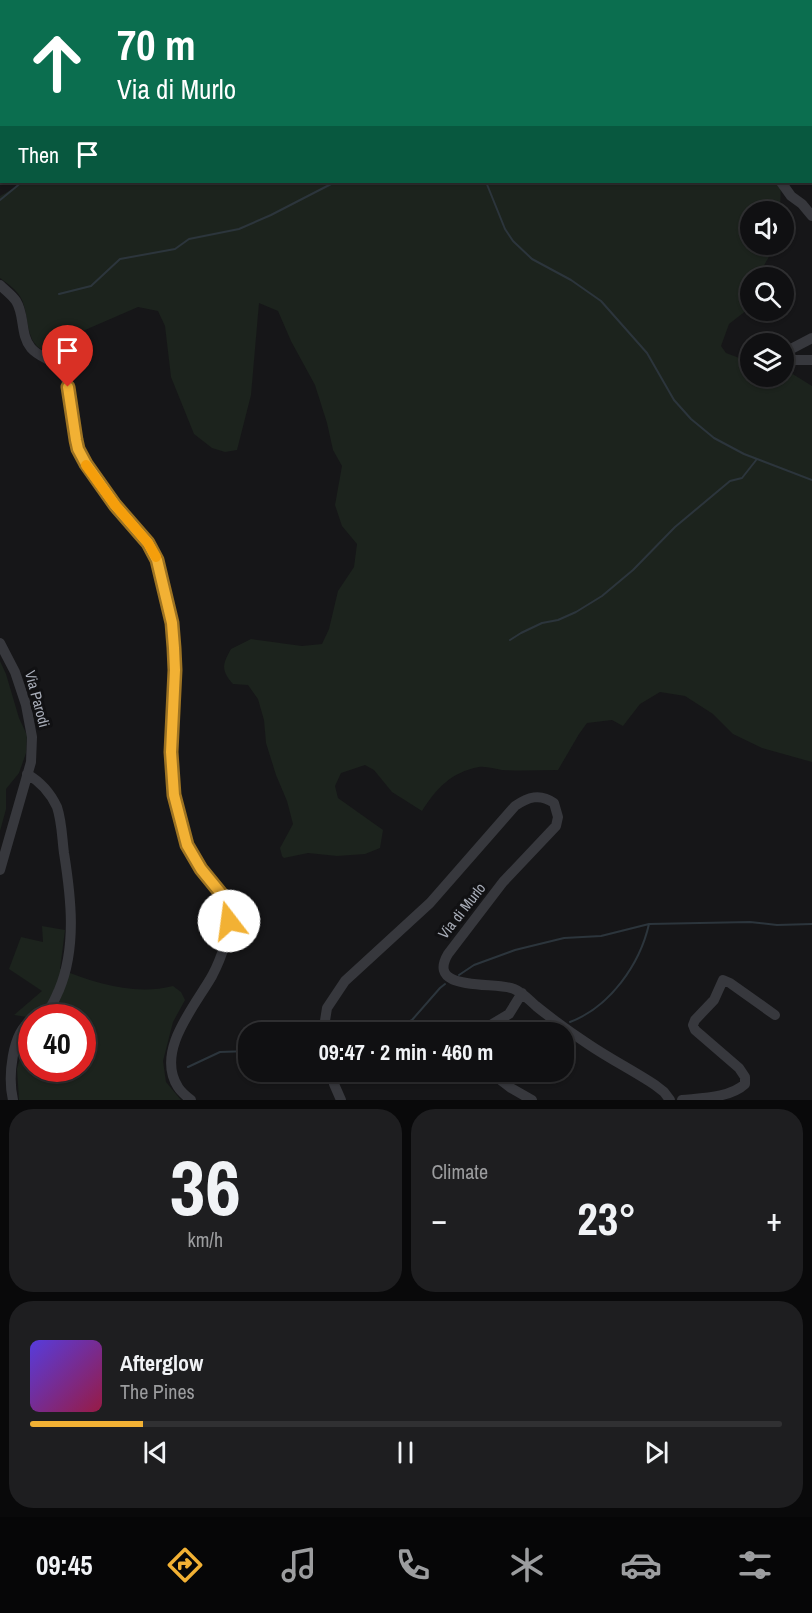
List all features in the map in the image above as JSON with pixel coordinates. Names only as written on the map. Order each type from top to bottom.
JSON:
[{"type":"street","points":[[782,183],[791,196],[812,216]]},
{"type":"street","points":[[0,285],[16,301],[29,346],[37,354],[63,370],[78,449],[118,510],[148,543],[157,560],[172,623],[175,670],[171,767],[174,795],[187,845],[201,869],[227,902],[229,912],[228,931],[217,965],[184,1022],[173,1048],[172,1075],[177,1086],[191,1100]]},
{"type":"street","points":[[794,347],[812,338]]},
{"type":"street","points":[[794,360],[812,360]]},
{"type":"street","name":"Via Parodi","points":[[0,643],[15,672],[32,736],[31,762],[0,870]]},
{"type":"street","points":[[27,774],[40,782],[49,792],[60,818],[67,871],[70,951],[62,983],[52,1004]]},
{"type":"street","name":"Via di Murlo","points":[[326,1022],[327,1008],[345,981],[430,903],[515,806],[523,800],[536,796],[554,803],[558,817],[556,826],[503,882],[444,960],[446,973],[456,982],[504,986],[522,993],[589,1045],[656,1085],[670,1100]]},
{"type":"street","points":[[682,1100],[718,1096],[745,1084],[745,1077],[739,1068],[695,1030],[693,1025],[714,1000],[723,980],[775,1015]]},
{"type":"street","points":[[496,1022],[509,1014],[522,993]]},
{"type":"street","points":[[13,1100],[11,1072],[18,1038]]},
{"type":"street","points":[[334,1082],[341,1100]]},
{"type":"street","points":[[503,1082],[532,1100]]},
{"type":"shaded area","points":[[23,183],[781,183],[780,201],[740,201],[740,255],[770,255],[763,267],[740,267],[740,315],[729,324],[721,346],[726,353],[740,358],[740,387],[794,387],[794,375],[812,386],[812,762],[762,748],[733,734],[713,714],[685,696],[660,692],[640,704],[623,726],[612,720],[587,723],[558,770],[502,770],[488,767],[469,769],[445,783],[422,811],[392,792],[374,770],[365,765],[341,773],[335,786],[338,798],[383,830],[380,848],[365,854],[337,856],[308,853],[284,858],[280,848],[293,824],[266,743],[264,720],[258,699],[248,685],[233,684],[226,675],[224,667],[231,649],[251,639],[302,646],[322,644],[329,629],[338,591],[354,567],[357,544],[342,526],[335,505],[342,466],[333,450],[315,385],[278,311],[259,303],[251,395],[237,450],[225,452],[212,448],[194,434],[171,377],[165,326],[158,311],[138,307],[85,330],[46,351],[39,348],[31,336],[21,298],[0,278],[0,196]]},
{"type":"shaded area","points":[[0,661],[27,735],[26,753],[19,773],[6,789],[6,809],[0,831]]},
{"type":"shaded area","points":[[42,926],[65,930],[60,969],[101,983],[130,989],[159,989],[173,986],[181,992],[185,1000],[173,1022],[163,1061],[166,1082],[181,1100],[19,1100],[17,1069],[18,1065],[18,1082],[96,1082],[96,1004],[27,1004],[42,991],[9,969],[21,937],[43,942]]},
{"type":"waterway","points":[[0,200],[21,183]]},
{"type":"waterway","points":[[59,294],[91,286],[120,259],[175,249],[189,239],[239,229],[333,183]]},
{"type":"waterway","points":[[486,183],[505,229],[513,241],[532,259],[571,280],[601,301],[647,353],[674,400],[691,419],[714,438],[744,454],[812,480]]},
{"type":"waterway","points":[[510,640],[542,623],[558,620],[576,612],[602,596],[633,570],[675,527],[730,481],[742,478],[757,459]]},
{"type":"waterway","points":[[459,975],[474,965],[515,950],[564,938],[601,936],[649,924],[750,922],[777,925],[812,924]]},
{"type":"waterway","points":[[570,1022],[598,1006],[621,982],[631,969],[645,939],[649,924]]},
{"type":"waterway","points":[[408,1022],[445,984]]},
{"type":"waterway","points":[[188,1067],[220,1052],[238,1051]]},
{"type":"slow traffic","points":[[86,465],[104,492],[148,543],[156,557]]},
{"type":"route","points":[[68,387],[78,449],[104,492],[148,543],[157,560],[172,623],[174,648],[171,767],[174,795],[187,845],[205,875],[227,902],[229,921]]}]
